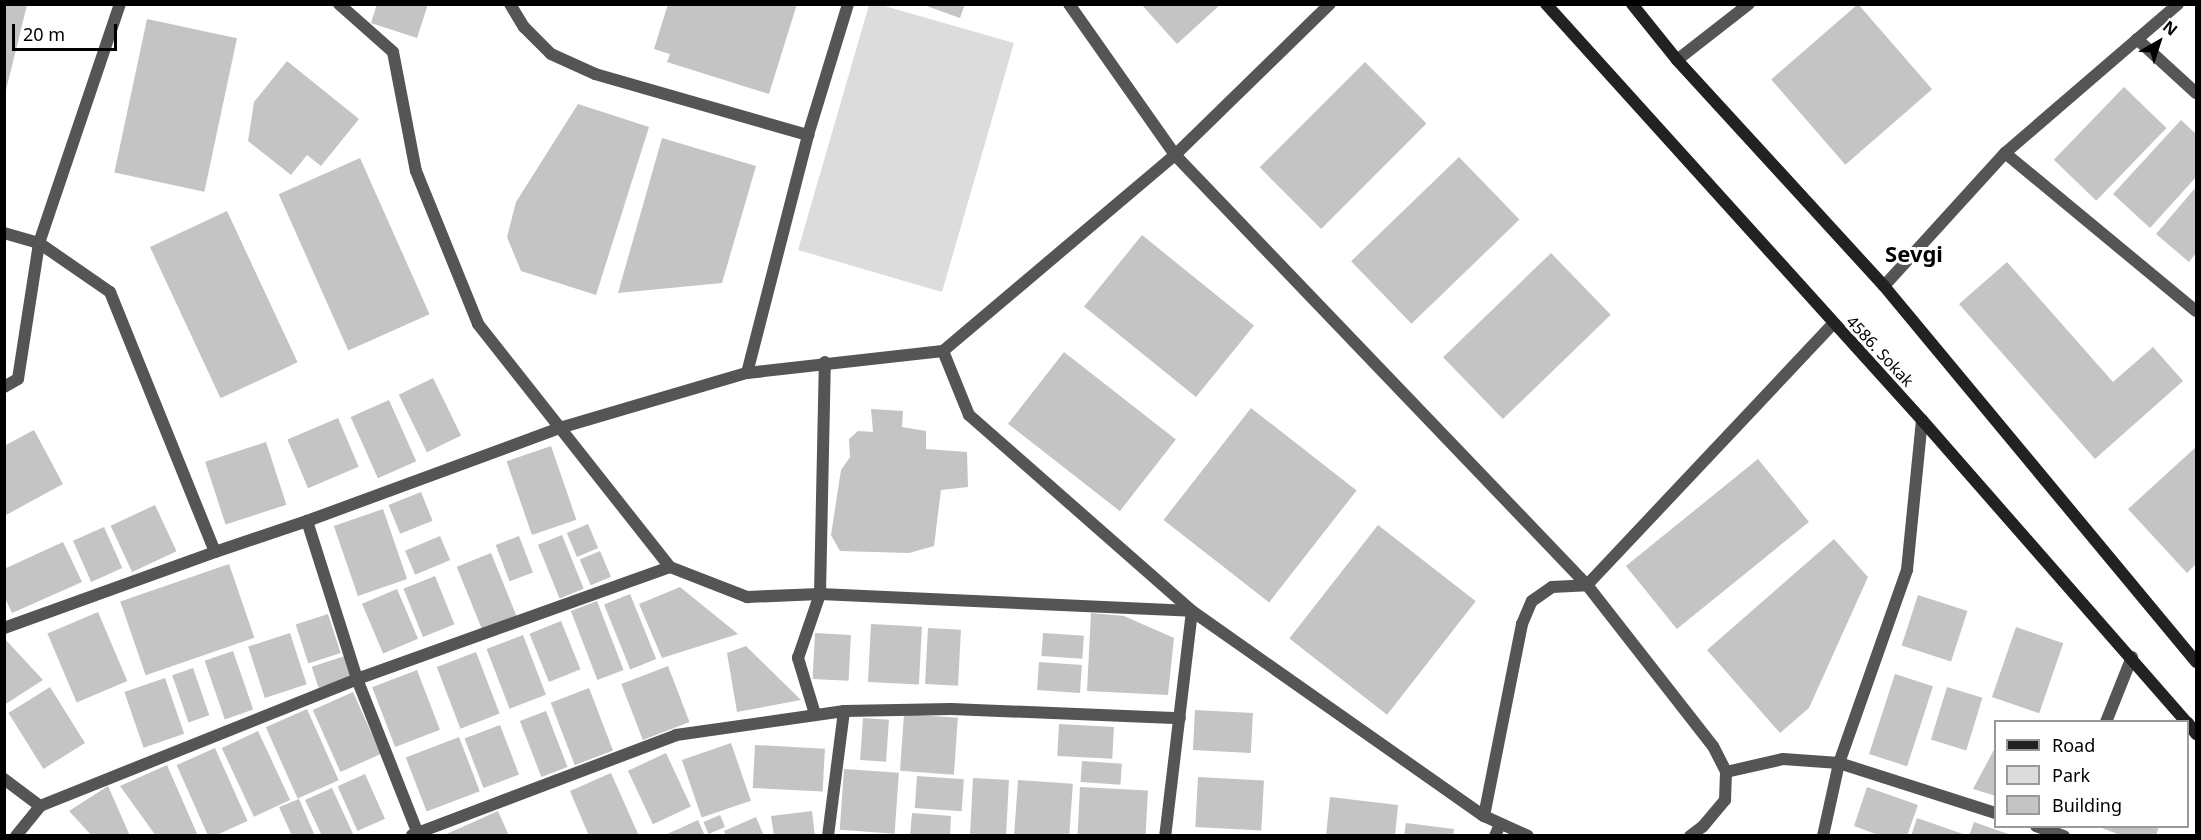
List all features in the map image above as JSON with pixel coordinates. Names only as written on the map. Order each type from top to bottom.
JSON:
[{"type":"main road","name":"4586. Sokak","points":[[1546,4],[1832,325],[1922,420],[2133,657],[2185,720]]},
{"type":"main road","points":[[1632,4],[1677,60],[1884,286],[2196,662]]},
{"type":"street","points":[[4,387],[18,379],[39,243],[120,4]]},
{"type":"street","points":[[339,4],[393,52],[416,171],[478,324],[563,427],[670,567],[747,597],[820,594],[1192,611]]},
{"type":"street","points":[[510,4],[524,27],[551,54],[595,74],[808,135]]},
{"type":"street","points":[[747,374],[808,135],[848,4]]},
{"type":"street","points":[[1069,4],[1175,155],[1587,585],[1713,746],[1726,772],[1725,800],[1702,827],[1690,836]]},
{"type":"street","points":[[4,628],[307,521],[563,427],[747,374],[825,362],[943,351],[1175,155],[1330,4]]},
{"type":"street","points":[[1677,60],[1749,4]]},
{"type":"street","points":[[1884,286],[2005,153],[2178,4]]},
{"type":"street","points":[[2138,39],[2196,93]]},
{"type":"street","points":[[2005,153],[2196,311]]},
{"type":"street","points":[[4,233],[39,243],[110,292],[215,552]]},
{"type":"street","points":[[1484,816],[1522,624],[1532,601],[1552,587],[1587,585],[1832,325]]},
{"type":"street","points":[[943,351],[969,416],[1192,611],[1484,816],[1498,830],[1528,836]]},
{"type":"street","points":[[815,714],[798,658],[820,594],[825,362]]},
{"type":"street","points":[[1823,836],[1839,763],[1907,570],[1922,420]]},
{"type":"street","points":[[307,521],[357,679],[416,835],[676,735],[844,711],[951,709],[1179,718]]},
{"type":"street","points":[[16,836],[40,806],[357,679],[670,567]]},
{"type":"street","points":[[1165,836],[1192,611]]},
{"type":"street","points":[[2107,720],[2133,657]]},
{"type":"street","points":[[828,836],[844,711]]},
{"type":"street","points":[[1726,772],[1783,759],[1839,763],[1994,813]]},
{"type":"street","points":[[4,779],[40,806]]},
{"type":"street","points":[[2043,828],[2062,833]]},
{"type":"green space","points":[[869,5],[881,5],[1014,43],[942,292],[798,250]]},
{"type":"building","points":[[4,4],[27,5],[5,94],[4,94]]},
{"type":"building","points":[[377,4],[428,4],[417,38],[371,23]]},
{"type":"building","points":[[668,4],[797,4],[769,94],[667,62],[670,54],[654,49]]},
{"type":"building","points":[[921,4],[965,4],[960,18]]},
{"type":"building","points":[[1141,4],[1221,4],[1177,44]]},
{"type":"building","points":[[1858,4],[1932,89],[1845,165],[1771,79]]},
{"type":"building","points":[[147,19],[237,38],[204,192],[114,173]]},
{"type":"building","points":[[287,61],[359,119],[321,166],[307,155],[291,175],[248,141],[254,102]]},
{"type":"building","points":[[1365,62],[1427,124],[1321,229],[1260,167]]},
{"type":"building","points":[[2124,87],[2166,128],[2096,201],[2054,160]]},
{"type":"building","points":[[578,104],[649,127],[596,295],[521,271],[507,237],[516,202]]},
{"type":"building","points":[[2181,120],[2196,134],[2196,177],[2150,228],[2113,194]]},
{"type":"building","points":[[662,138],[756,166],[722,283],[618,293]]},
{"type":"building","points":[[1459,157],[1519,220],[1412,324],[1351,261]]},
{"type":"building","points":[[360,158],[430,314],[348,350],[279,194]]},
{"type":"building","points":[[2196,187],[2196,253],[2189,262],[2156,234]]},
{"type":"building","points":[[227,211],[298,362],[221,398],[150,247]]},
{"type":"building","points":[[1142,235],[1254,326],[1196,397],[1084,306]]},
{"type":"building","points":[[1551,253],[1611,315],[1503,419],[1443,357]]},
{"type":"building","points":[[2007,262],[2113,382],[2153,347],[2183,381],[2095,459],[1959,304]]},
{"type":"building","points":[[1064,352],[1176,439],[1120,511],[1008,424]]},
{"type":"building","points":[[433,378],[461,436],[427,452],[399,395]]},
{"type":"building","points":[[389,400],[416,461],[378,478],[351,417]]},
{"type":"building","points":[[1251,408],[1357,490],[1269,602],[1164,520]]},
{"type":"building","points":[[871,409],[903,411],[902,427],[926,431],[926,449],[967,452],[968,487],[941,490],[934,546],[909,553],[840,551],[831,535],[841,470],[850,457],[849,439],[858,431],[873,432]]},
{"type":"building","points":[[338,418],[359,467],[308,488],[287,439]]},
{"type":"building","points":[[34,430],[63,484],[6,515],[4,446]]},
{"type":"building","points":[[266,442],[286,505],[226,525],[205,462]]},
{"type":"building","points":[[551,446],[576,520],[532,535],[507,461]]},
{"type":"building","points":[[2196,447],[2196,564],[2187,573],[2128,509]]},
{"type":"building","points":[[1758,459],[1809,522],[1677,629],[1626,566]]},
{"type":"building","points":[[421,492],[433,521],[400,534],[389,505]]},
{"type":"building","points":[[155,505],[177,551],[132,572],[111,526]]},
{"type":"building","points":[[383,509],[407,579],[358,596],[334,526]]},
{"type":"building","points":[[588,524],[598,548],[577,557],[567,533]]},
{"type":"building","points":[[1378,525],[1476,601],[1387,715],[1289,638]]},
{"type":"building","points":[[104,527],[122,568],[91,582],[73,541]]},
{"type":"building","points":[[562,535],[584,589],[560,599],[538,545]]},
{"type":"building","points":[[440,536],[450,560],[415,575],[405,551]]},
{"type":"building","points":[[519,536],[533,572],[510,581],[496,545]]},
{"type":"building","points":[[1834,539],[1868,577],[1809,708],[1780,733],[1707,650]]},
{"type":"building","points":[[63,542],[82,582],[12,613],[4,596],[4,569]]},
{"type":"building","points":[[600,551],[611,577],[591,585],[580,560]]},
{"type":"building","points":[[491,553],[517,618],[483,632],[457,567]]},
{"type":"building","points":[[229,564],[254,638],[146,675],[120,601]]},
{"type":"building","points":[[435,576],[454,624],[423,637],[403,589]]},
{"type":"building","points":[[680,587],[738,634],[662,658],[639,604]]},
{"type":"building","points":[[397,589],[418,639],[383,654],[362,604]]},
{"type":"building","points":[[630,594],[656,659],[630,669],[604,604]]},
{"type":"building","points":[[1918,595],[1967,611],[1951,661],[1902,645]]},
{"type":"building","points":[[597,601],[624,670],[597,680],[571,611]]},
{"type":"building","points":[[98,612],[127,681],[77,703],[47,633]]},
{"type":"building","points":[[1091,613],[1124,616],[1174,638],[1168,695],[1087,691]]},
{"type":"building","points":[[328,614],[341,653],[308,663],[296,625]]},
{"type":"building","points":[[561,621],[580,669],[549,682],[529,634]]},
{"type":"building","points":[[871,624],[922,627],[919,685],[868,682]]},
{"type":"building","points":[[2016,627],[2063,643],[2039,713],[1992,697]]},
{"type":"building","points":[[928,628],[961,630],[958,686],[925,684]]},
{"type":"building","points":[[290,633],[307,684],[265,698],[248,647]]},
{"type":"building","points":[[815,633],[851,635],[849,681],[813,679]]},
{"type":"building","points":[[1043,633],[1084,636],[1082,659],[1041,656]]},
{"type":"building","points":[[523,635],[546,695],[510,709],[487,649]]},
{"type":"building","points":[[4,638],[43,680],[4,705]]},
{"type":"building","points":[[746,646],[801,700],[737,712],[727,653]]},
{"type":"building","points":[[233,651],[253,710],[225,719],[205,661]]},
{"type":"building","points":[[476,652],[500,714],[460,729],[437,667]]},
{"type":"building","points":[[345,656],[352,677],[319,688],[312,667]]},
{"type":"building","points":[[1039,662],[1082,665],[1080,693],[1037,690]]},
{"type":"building","points":[[668,666],[690,722],[643,740],[621,684]]},
{"type":"building","points":[[193,668],[209,715],[188,722],[172,675]]},
{"type":"building","points":[[417,670],[440,730],[395,747],[372,687]]},
{"type":"building","points":[[1895,674],[1933,686],[1907,766],[1869,754]]},
{"type":"building","points":[[165,678],[184,734],[144,748],[124,692]]},
{"type":"building","points":[[50,687],[85,743],[43,769],[8,713]]},
{"type":"building","points":[[1947,687],[1982,698],[1966,750],[1931,740]]},
{"type":"building","points":[[589,688],[613,751],[575,765],[551,703]]},
{"type":"building","points":[[353,692],[381,754],[340,772],[313,710]]},
{"type":"building","points":[[307,709],[339,780],[298,799],[266,727]]},
{"type":"building","points":[[1195,710],[1253,713],[1251,753],[1193,750]]},
{"type":"building","points":[[546,711],[568,767],[541,777],[520,721]]},
{"type":"building","points":[[904,714],[958,718],[954,775],[900,771]]},
{"type":"building","points":[[863,718],[889,720],[886,762],[860,760]]},
{"type":"building","points":[[1059,724],[1114,727],[1112,759],[1057,756]]},
{"type":"building","points":[[500,725],[519,774],[484,788],[465,739]]},
{"type":"building","points":[[258,731],[290,800],[254,817],[222,748]]},
{"type":"building","points":[[459,737],[480,791],[427,812],[406,757]]},
{"type":"building","points":[[731,743],[751,801],[702,818],[682,760]]},
{"type":"building","points":[[755,745],[825,749],[823,792],[753,788]]},
{"type":"building","points":[[215,748],[248,821],[214,836],[208,836],[177,765]]},
{"type":"building","points":[[1994,750],[1994,795],[1973,789]]},
{"type":"building","points":[[666,753],[691,806],[653,824],[628,771]]},
{"type":"building","points":[[1082,761],[1122,764],[1120,785],[1081,782]]},
{"type":"building","points":[[167,765],[198,836],[156,836],[120,786]]},
{"type":"building","points":[[844,769],[899,773],[895,834],[840,830]]},
{"type":"building","points":[[611,773],[639,836],[589,836],[570,791]]},
{"type":"building","points":[[365,774],[385,819],[358,831],[338,786]]},
{"type":"building","points":[[917,776],[964,779],[962,811],[915,808]]},
{"type":"building","points":[[1198,777],[1264,780],[1261,830],[1195,827]]},
{"type":"building","points":[[973,778],[1009,780],[1006,836],[970,836]]},
{"type":"building","points":[[1018,780],[1073,784],[1069,836],[1014,836]]},
{"type":"building","points":[[108,786],[130,836],[92,836],[69,811]]},
{"type":"building","points":[[1080,787],[1148,791],[1146,836],[1077,836]]},
{"type":"building","points":[[1867,787],[1918,805],[1907,836],[1881,836],[1854,826]]},
{"type":"building","points":[[332,788],[354,836],[322,836],[305,800]]},
{"type":"building","points":[[1330,797],[1398,805],[1395,836],[1326,836]]},
{"type":"building","points":[[299,799],[315,836],[292,836],[279,807]]},
{"type":"building","points":[[498,811],[509,836],[442,836]]},
{"type":"building","points":[[812,811],[815,836],[774,836],[771,816]]},
{"type":"building","points":[[912,813],[951,816],[950,836],[910,836]]},
{"type":"building","points":[[720,815],[725,827],[709,834],[703,822]]},
{"type":"building","points":[[756,817],[764,836],[726,836],[724,831]]},
{"type":"building","points":[[1917,818],[1966,835],[1911,836]]},
{"type":"building","points":[[698,820],[705,836],[663,836]]},
{"type":"building","points":[[1974,822],[2011,835],[2011,836],[1969,836]]},
{"type":"building","points":[[1406,823],[1454,829],[1453,836],[1404,836]]},
{"type":"building","points":[[2102,828],[2158,828],[2156,836],[2123,836]]},
{"type":"district","name":"Sevgi","points":[[1914,254]]}]
